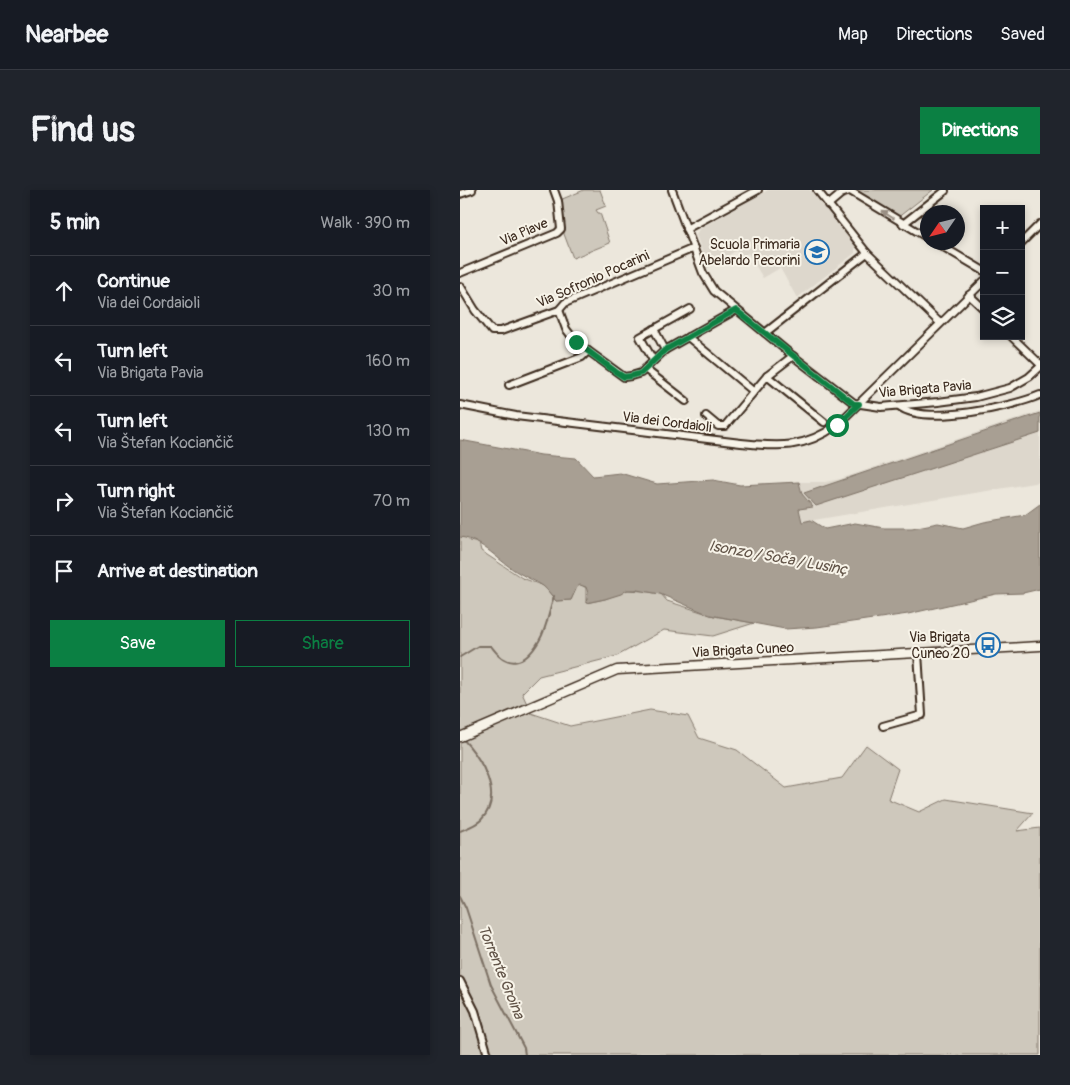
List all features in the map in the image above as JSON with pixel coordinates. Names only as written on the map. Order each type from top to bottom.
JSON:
[{"type":"main road","name":"Via Brigata Cuneo","points":[[463,736],[617,670],[1040,646]]},
{"type":"street","points":[[460,194],[472,190]]},
{"type":"street","name":"Via Piave","points":[[460,273],[557,233],[561,229],[558,200],[554,190]]},
{"type":"street","name":"Via Brigata Pavia","points":[[672,190],[708,283],[722,299],[854,404],[881,407],[976,397],[1010,388],[1029,378],[1040,366]]},
{"type":"street","points":[[686,229],[758,190]]},
{"type":"street","points":[[817,190],[867,253],[940,323]]},
{"type":"street","points":[[828,205],[841,194],[850,191],[920,234]]},
{"type":"street","points":[[903,224],[945,191]]},
{"type":"street","points":[[1025,239],[1040,224]]},
{"type":"street","name":"Via Sofronio Pocarini","points":[[461,287],[475,310],[492,331],[500,331],[559,310],[564,303],[694,248]]},
{"type":"street","points":[[949,250],[980,269]]},
{"type":"street","points":[[765,333],[867,253]]},
{"type":"street","name":"Via dei Cordaioli","points":[[460,406],[516,416],[778,446],[793,445],[818,437],[837,425],[980,285]]},
{"type":"street","points":[[969,295],[980,305]]},
{"type":"street","points":[[653,360],[640,337],[690,308]]},
{"type":"street","points":[[559,310],[570,335],[588,351],[624,377],[637,374],[665,350],[736,310]]},
{"type":"street","points":[[654,329],[665,350]]},
{"type":"street","points":[[688,337],[753,391]]},
{"type":"street","points":[[1015,340],[1040,366]]},
{"type":"street","points":[[509,385],[582,358],[588,351]]},
{"type":"street","points":[[706,416],[718,426],[726,426],[767,376],[793,356]]},
{"type":"street","points":[[645,369],[686,401]]},
{"type":"street","points":[[767,376],[824,422]]},
{"type":"street","points":[[898,406],[911,412],[926,414],[962,413],[1022,402],[1040,395]]},
{"type":"street","points":[[883,726],[922,715],[918,653]]},
{"type":"street","points":[[460,981],[475,1011],[488,1055]]},
{"type":"shaded area","points":[[584,190],[600,190],[606,206],[596,210],[600,213],[610,243],[573,258],[564,234],[560,200]]},
{"type":"shaded area","points":[[768,190],[810,190],[855,246],[855,253],[797,298],[780,268],[763,278],[748,253],[741,257],[737,250],[708,268],[696,235],[699,229]]},
{"type":"shaded area","points":[[853,190],[933,190],[897,218]]},
{"type":"shaded area","points":[[1040,411],[1040,482],[802,522],[799,509],[812,507],[802,494],[799,482],[825,482],[840,479]]},
{"type":"shaded area","points":[[460,537],[470,538],[469,541],[479,543],[481,551],[522,578],[544,586],[556,601],[571,600],[577,586],[580,584],[586,588],[586,603],[605,599],[628,590],[642,591],[661,594],[667,601],[714,616],[754,623],[713,636],[664,630],[617,656],[539,676],[522,693],[531,713],[570,726],[650,710],[688,716],[699,738],[737,750],[786,788],[842,778],[866,745],[898,769],[888,799],[919,812],[946,799],[1033,813],[1017,831],[1040,828],[1040,1055],[460,1055]]},
{"type":"water","points":[[1040,413],[1040,433],[816,506],[804,493]]},
{"type":"water","name":"Isonzo / Soča / Lusinç","points":[[460,440],[541,455],[576,458],[593,476],[620,473],[657,484],[713,480],[740,485],[799,482],[802,494],[813,507],[799,509],[802,522],[811,520],[825,529],[855,523],[884,528],[912,528],[938,523],[963,528],[984,522],[1025,515],[1040,504],[1040,589],[1023,593],[996,594],[908,614],[817,627],[785,629],[710,615],[660,594],[637,590],[627,590],[621,594],[586,603],[588,593],[586,587],[580,585],[577,587],[571,600],[556,601],[543,586],[522,575],[476,542],[460,537]]},
{"type":"waterway","name":"Torrente Groina","points":[[460,657],[478,646],[491,646],[504,659],[516,662],[522,659],[534,649],[542,636],[554,596]]},
{"type":"waterway","name":"Torrente Groina","points":[[460,831],[481,820],[488,810],[491,800],[491,789],[483,766],[462,738]]},
{"type":"waterway","name":"Torrente Groina","points":[[460,896],[466,908],[491,985],[524,1048],[525,1055]]},
{"type":"place","name":"Scuola Primaria Abelardo Pecorini","points":[[817,252]]},
{"type":"place","name":"Via Brigata Cuneo 20","points":[[988,645]]},
{"type":"route","points":[[576,342],[624,377],[631,376],[641,373],[665,350],[736,310],[854,404],[859,404],[837,425]]}]
